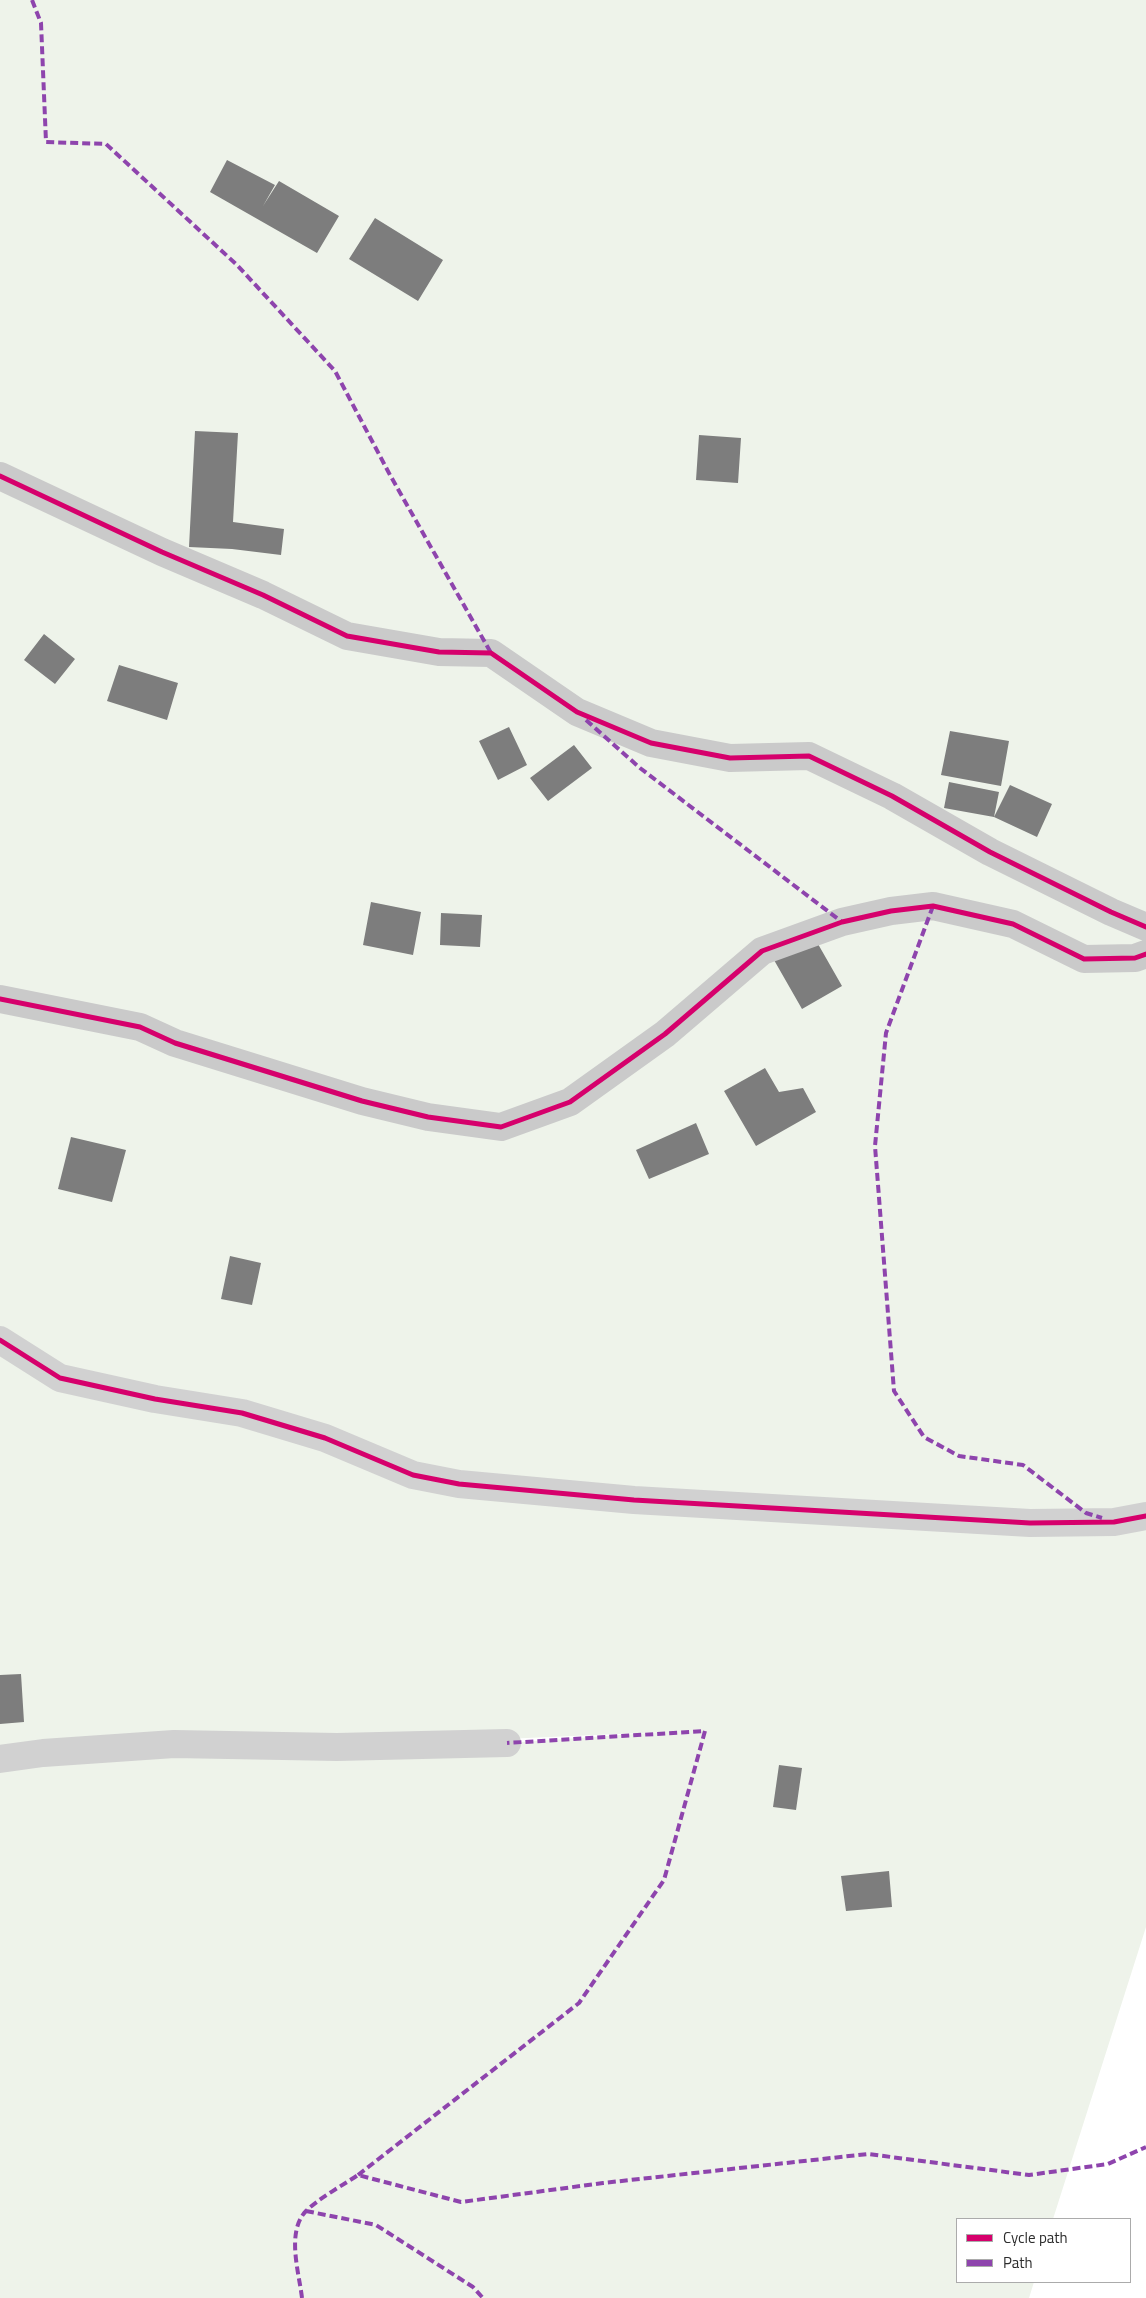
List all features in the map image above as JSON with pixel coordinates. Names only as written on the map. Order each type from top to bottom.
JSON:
[{"type":"street","points":[[0,476],[162,552],[263,595],[347,636],[439,652],[491,653],[576,712],[651,742],[730,758],[809,756],[892,796],[990,852],[1111,912],[1146,927]]},
{"type":"street","points":[[0,999],[140,1027],[175,1043],[372,1103],[428,1117],[502,1127],[570,1102],[665,1034],[762,951],[842,922],[891,911],[934,906],[1013,924],[1084,959],[1135,958],[1146,954]]},
{"type":"street","points":[[0,1340],[60,1378],[155,1399],[242,1413],[325,1438],[413,1474],[459,1484],[634,1500],[1030,1523],[1114,1522],[1146,1516]]},
{"type":"street","points":[[0,1759],[42,1753],[174,1744],[337,1747],[507,1743]]},
{"type":"shaded area","points":[[0,0],[1146,0],[1146,1927],[1053,2218],[956,2218],[956,2283],[1034,2283],[1029,2298],[0,2298]],"holes":[[[664,1732],[507,1743],[391,1744]]]},
{"type":"building","points":[[227,160],[275,185],[263,206],[279,181],[339,216],[317,253],[210,192]]},
{"type":"building","points":[[375,218],[443,260],[418,301],[349,259]]},
{"type":"building","points":[[195,431],[238,433],[233,522],[284,529],[281,555],[232,549],[189,547]]},
{"type":"building","points":[[699,435],[741,438],[738,483],[696,480]]},
{"type":"building","points":[[44,634],[75,659],[55,684],[24,660]]},
{"type":"building","points":[[119,665],[178,683],[167,720],[107,701]]},
{"type":"building","points":[[509,727],[527,765],[498,780],[479,741]]},
{"type":"building","points":[[950,731],[1009,741],[1001,786],[941,775]]},
{"type":"building","points":[[574,745],[592,768],[548,801],[530,778]]},
{"type":"building","points":[[949,782],[999,792],[994,817],[944,808]]},
{"type":"building","points":[[1010,785],[1052,804],[1037,837],[994,817]]},
{"type":"building","points":[[371,902],[421,912],[413,955],[363,945]]},
{"type":"building","points":[[441,913],[482,915],[480,947],[440,945]]},
{"type":"building","points":[[814,937],[842,986],[802,1009],[774,960]]},
{"type":"building","points":[[765,1068],[779,1092],[803,1088],[816,1112],[756,1146],[724,1091]]},
{"type":"building","points":[[696,1123],[709,1154],[649,1179],[636,1150]]},
{"type":"building","points":[[71,1137],[126,1150],[112,1202],[58,1189]]},
{"type":"building","points":[[230,1256],[261,1263],[252,1305],[221,1299]]},
{"type":"building","points":[[21,1674],[24,1722],[0,1724],[0,1675]]},
{"type":"building","points":[[779,1765],[802,1768],[796,1810],[773,1807]]},
{"type":"building","points":[[889,1871],[892,1907],[846,1911],[841,1876]]},
{"type":"marked path","points":[[32,0],[41,23],[46,142],[106,144],[237,265],[335,371],[390,475],[491,653]]},
{"type":"marked path","points":[[586,720],[640,768],[842,922]]},
{"type":"marked path","points":[[933,906],[886,1033],[875,1146],[894,1391],[924,1437],[959,1456],[1023,1465],[1086,1513],[1102,1518]]},
{"type":"marked path","points":[[358,2175],[579,2003],[664,1880],[705,1731],[507,1743]]},
{"type":"marked path","points":[[302,2298],[295,2253],[295,2241],[300,2220],[306,2211],[317,2202],[358,2175],[461,2202],[603,2183],[868,2154],[1029,2175],[1108,2164],[1146,2147]]},
{"type":"marked path","points":[[306,2211],[376,2225],[473,2287],[483,2298]]},
{"type":"cycle path","points":[[0,476],[162,552],[263,595],[347,636],[439,652],[491,653],[577,712],[651,743],[730,758],[809,756],[892,796],[990,852],[1111,912],[1146,927]]},
{"type":"cycle path","points":[[0,999],[140,1027],[175,1043],[362,1101],[428,1117],[501,1127],[570,1102],[665,1034],[762,951],[842,922],[891,911],[933,906],[1013,924],[1084,959],[1135,958],[1146,954]]},
{"type":"cycle path","points":[[0,1340],[60,1378],[155,1399],[242,1413],[325,1438],[413,1475],[459,1484],[634,1500],[1030,1523],[1114,1522],[1146,1516]]}]
